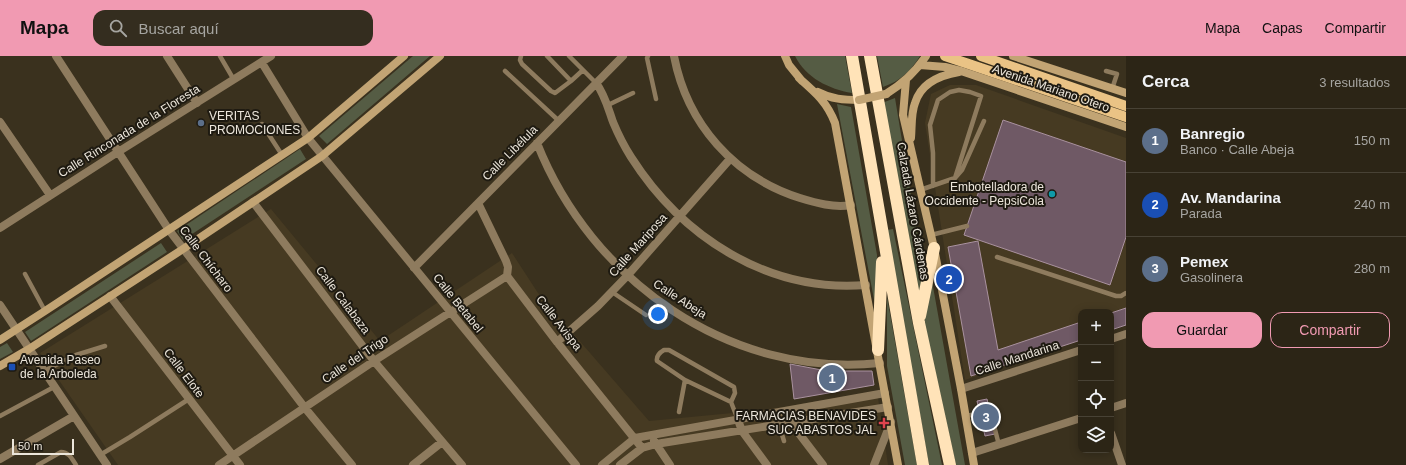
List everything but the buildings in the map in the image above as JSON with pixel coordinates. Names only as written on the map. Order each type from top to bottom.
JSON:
[{"type":"highway","points":[[852,56],[923,465]]},
{"type":"highway","name":"Calzada Lázaro Cárdenas","points":[[870,56],[919,323],[950,465]]},
{"type":"highway","points":[[878,350],[883,238]]},
{"type":"highway","points":[[919,323],[934,248]]},
{"type":"main road","points":[[0,340],[308,138],[404,56]]},
{"type":"main road","points":[[0,366],[29,349],[183,249],[322,156],[440,56]]},
{"type":"main road","points":[[784,56],[799,78],[820,96],[831,111],[835,123],[898,465]]},
{"type":"main road","points":[[799,78],[811,88],[826,96],[842,100],[859,100],[886,94],[906,80],[926,56]]},
{"type":"main road","name":"Avenida Mariano Otero","points":[[945,56],[1126,117]]},
{"type":"main road","name":"Avenida Mariano Otero","points":[[981,56],[1126,106]]},
{"type":"main road","name":"Avenida Mariano Otero","points":[[1013,56],[1126,93]]},
{"type":"main road","name":"Avenida Mariano Otero","points":[[920,65],[944,67],[961,71],[1126,127]]},
{"type":"main road","points":[[910,148],[915,102],[921,91],[936,78],[961,71]]},
{"type":"main road","name":"Calzada Lázaro Cárdenas","points":[[906,80],[903,115],[934,248],[974,465]]},
{"type":"street","name":"Calle Chícharo","points":[[56,56],[169,230],[305,408],[352,465]]},
{"type":"street","points":[[167,56],[197,103]]},
{"type":"street","name":"Calle Rinconada de la Floresta","points":[[0,228],[271,56]]},
{"type":"street","name":"Calle Libélula","points":[[414,268],[623,56]]},
{"type":"street","points":[[674,56],[680,79],[696,117],[730,159],[755,178],[784,192],[818,203],[842,207],[851,205]]},
{"type":"street","name":"Calle Betabel","points":[[262,63],[308,138],[322,156],[576,465]]},
{"type":"street","points":[[596,83],[605,97],[614,123],[630,156],[654,188],[680,217],[714,244],[747,263],[791,278],[822,285],[866,285]]},
{"type":"street","points":[[0,122],[50,195]]},
{"type":"street","name":"Calle Abeja","points":[[537,143],[551,173],[571,209],[593,238],[627,276],[648,294],[691,322],[711,334],[740,345],[765,353],[808,363],[833,365],[880,364]]},
{"type":"street","name":"Calle Mariposa","points":[[557,342],[612,292],[730,159]]},
{"type":"street","name":"Calle Calabaza","points":[[253,202],[374,361],[462,465]]},
{"type":"street","name":"Calle Avispa","points":[[478,203],[508,266],[507,276],[557,342],[642,448]]},
{"type":"street","name":"Calle del Trigo","points":[[219,465],[374,361],[507,276]]},
{"type":"street","name":"Calle Elote","points":[[110,296],[240,465]]},
{"type":"street","points":[[0,306],[107,465]]},
{"type":"street","points":[[1114,338],[1126,334]]},
{"type":"street","name":"Calle Mandarina","points":[[961,388],[1078,351]]},
{"type":"street","points":[[602,465],[635,438],[649,434],[738,420],[885,393]]},
{"type":"street","points":[[1114,407],[1126,403]]},
{"type":"street","points":[[620,465],[642,448],[656,444],[888,407]]},
{"type":"street","points":[[0,459],[74,416]]},
{"type":"street","points":[[972,453],[1078,419]]},
{"type":"street","points":[[738,420],[742,431],[767,465]]},
{"type":"street","points":[[874,465],[890,422]]},
{"type":"street","points":[[791,423],[823,465]]},
{"type":"street","points":[[649,434],[670,465]]},
{"type":"street","points":[[413,465],[442,442]]},
{"type":"street","points":[[1114,442],[1122,465]]},
{"type":"lane","points":[[220,56],[234,80]]},
{"type":"lane","points":[[521,56],[520,60],[522,64],[551,91],[556,93],[572,81],[583,70]]},
{"type":"lane","points":[[547,56],[572,81]]},
{"type":"lane","points":[[570,56],[596,83]]},
{"type":"lane","points":[[648,56],[647,58],[656,99]]},
{"type":"lane","points":[[506,71],[559,121]]},
{"type":"lane","points":[[1106,71],[1117,74],[1112,89]]},
{"type":"lane","points":[[933,186],[933,152],[930,125],[938,100],[950,92],[959,90],[981,96],[955,178]]},
{"type":"lane","points":[[608,105],[633,93]]},
{"type":"lane","points":[[920,190],[955,178],[962,170],[984,121]]},
{"type":"lane","points":[[262,124],[282,155]]},
{"type":"lane","points":[[931,235],[968,226]]},
{"type":"lane","points":[[997,256],[1116,296],[1121,296],[1126,293]]},
{"type":"lane","points":[[25,274],[46,311]]},
{"type":"lane","points":[[612,292],[646,315]]},
{"type":"lane","points":[[44,371],[76,355],[105,346]]},
{"type":"lane","points":[[731,402],[684,380],[659,364],[657,358],[662,351],[669,350],[732,385],[735,390],[731,402],[738,420]]},
{"type":"lane","points":[[679,412],[684,380]]},
{"type":"lane","points":[[0,416],[54,387]]},
{"type":"lane","points":[[100,455],[189,399]]},
{"type":"lane","points":[[775,412],[784,441]]},
{"type":"lane","points":[[966,416],[986,412],[992,414],[999,445]]},
{"type":"lane","points":[[38,465],[61,452],[64,452],[68,454],[76,465]]},
{"type":"shaded area","points":[[950,85],[976,85],[1126,138],[1126,325],[1114,329],[1114,309],[1078,309],[1078,341],[965,380],[925,123],[931,94]]},
{"type":"shaded area","points":[[271,209],[380,341],[512,253],[538,293],[649,421],[765,410],[877,391],[888,465],[118,465],[40,353]]},
{"type":"green space","points":[[413,56],[430,56],[327,144],[319,136]]},
{"type":"green space","points":[[795,56],[845,56],[852,93],[835,89],[819,81],[805,70]]},
{"type":"green space","points":[[877,56],[920,56],[904,75],[895,82],[883,87]]},
{"type":"green space","points":[[895,98],[925,280],[920,306],[882,103]]},
{"type":"green space","points":[[837,104],[851,107],[877,255],[876,310]]},
{"type":"green space","points":[[300,149],[306,159],[183,240],[177,231]]},
{"type":"green space","points":[[893,229],[942,465],[929,465],[887,230]]},
{"type":"green space","points":[[161,243],[167,252],[31,341],[25,332]]},
{"type":"green space","points":[[932,281],[965,465],[956,465],[924,322]]},
{"type":"green space","points":[[887,297],[917,465],[905,465],[887,366]]},
{"type":"green space","points":[[7,343],[13,352],[0,359],[0,347]]},
{"type":"place","name":"VERITAS PROMOCIONES","points":[[201,123]]},
{"type":"place","name":"Embotelladora de Occidente - PepsiCola","points":[[1052,194]]},
{"type":"place","name":"Av. Mandarina","points":[[949,279]]},
{"type":"place","name":"Avenida Paseo de la Arboleda","points":[[12,367]]},
{"type":"place","name":"Banregio","points":[[832,378]]},
{"type":"place","name":"Pemex","points":[[986,417]]},
{"type":"place","name":"FARMACIAS BENAVIDES SUC ABASTOS JAL","points":[[884,423]]}]
